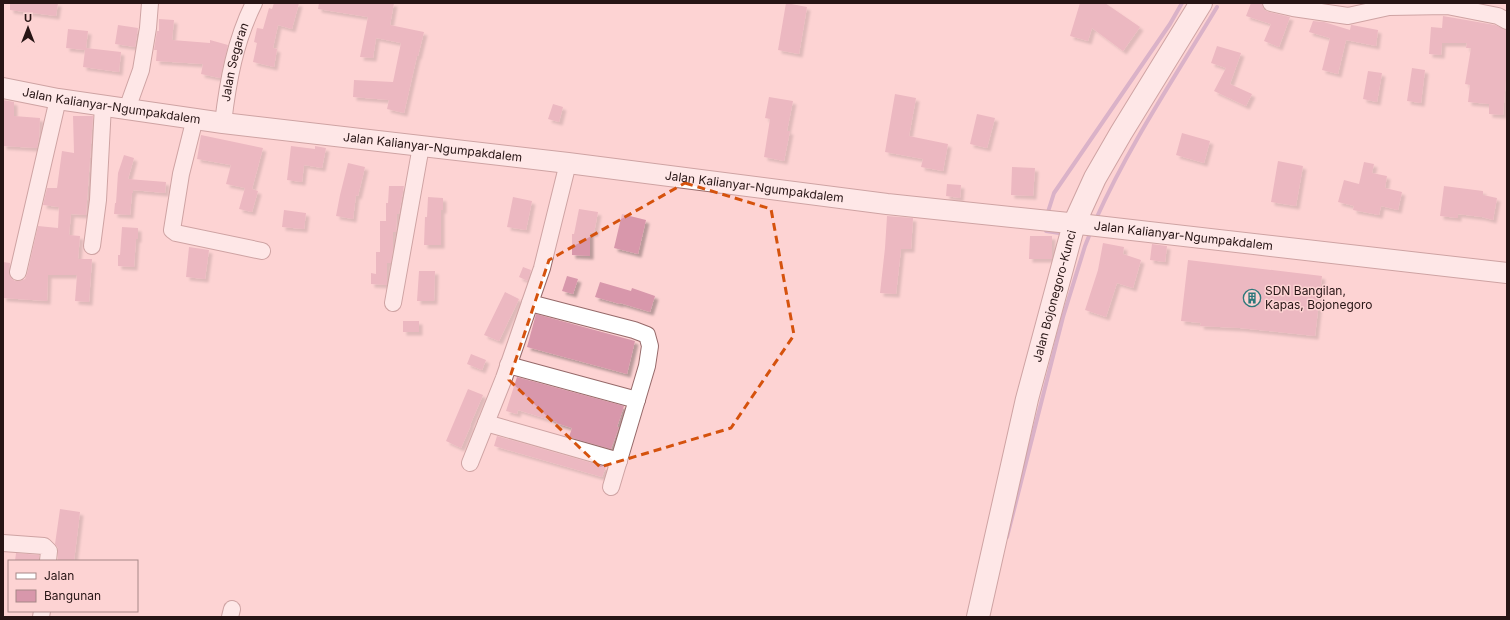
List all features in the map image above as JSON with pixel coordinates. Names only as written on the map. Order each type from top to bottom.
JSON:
[{"type":"main road","name":"Jalan Bojonegoro-Kunci","points":[[978,617],[1027,399],[1071,227],[1095,178],[1121,133],[1201,3]]},
{"type":"street","points":[[127,109],[140,70],[148,28],[150,3]]},
{"type":"street","name":"Jalan Segaran","points":[[223,123],[228,85],[234,59],[245,21],[254,3]]},
{"type":"street","points":[[1271,3],[1293,8],[1348,16],[1389,8],[1447,6],[1498,16],[1507,20]]},
{"type":"street","name":"Jalan Kalianyar-Ngumpakdalem","points":[[3,88],[58,99],[223,123],[568,163],[1071,227],[1507,273]]},
{"type":"street","points":[[18,272],[58,99]]},
{"type":"street","points":[[92,246],[98,200],[103,105]]},
{"type":"street","points":[[195,118],[181,174],[172,230],[176,233],[262,251]]},
{"type":"street","points":[[393,303],[421,146]]},
{"type":"street","points":[[470,463],[508,366],[542,268],[568,163]]},
{"type":"street","points":[[530,303],[634,330],[647,335],[650,346],[647,366],[611,487]]},
{"type":"street","points":[[508,366],[637,400]]},
{"type":"street","points":[[486,423],[619,461]]},
{"type":"street","points":[[3,543],[44,546],[49,551],[48,560]]},
{"type":"highlighted area","points":[[685,183],[771,209],[794,335],[731,428],[600,467],[509,380],[549,260]]},
{"type":"building","points":[[10,3],[58,3],[56,16],[10,10]]},
{"type":"building","points":[[274,3],[299,3],[292,29],[278,25],[273,48],[277,49],[274,67],[253,62],[257,43],[254,42],[257,28],[263,29],[269,8],[272,9]]},
{"type":"building","points":[[319,3],[394,3],[390,25],[424,32],[404,113],[387,109],[389,100],[353,97],[354,80],[393,82],[401,43],[376,38],[373,58],[360,57],[368,17],[318,9]]},
{"type":"building","points":[[786,3],[807,7],[799,54],[778,50]]},
{"type":"building","points":[[1080,3],[1105,3],[1140,27],[1123,51],[1092,28],[1088,41],[1070,36]]},
{"type":"building","points":[[1251,3],[1262,3],[1264,10],[1290,17],[1279,47],[1264,41],[1271,24],[1246,16]]},
{"type":"building","points":[[1443,16],[1495,25],[1507,30],[1507,68],[1503,115],[1489,114],[1489,104],[1468,102],[1470,85],[1465,84],[1471,48],[1466,48],[1467,43],[1442,43],[1441,55],[1429,54],[1431,27],[1442,28]]},
{"type":"building","points":[[159,19],[174,20],[172,40],[210,43],[210,40],[228,45],[220,78],[201,74],[203,64],[156,61],[157,50],[154,50],[157,31],[159,31]]},
{"type":"building","points":[[1313,21],[1324,22],[1350,30],[1352,25],[1378,30],[1376,46],[1346,40],[1338,74],[1322,70],[1330,38],[1309,32]]},
{"type":"building","points":[[118,25],[138,28],[135,47],[115,44]]},
{"type":"building","points":[[68,29],[88,31],[86,48],[121,52],[119,72],[83,67],[85,50],[66,48]]},
{"type":"building","points":[[1217,46],[1241,53],[1230,84],[1252,94],[1246,106],[1214,91],[1226,68],[1211,63]]},
{"type":"building","points":[[1412,68],[1425,70],[1421,103],[1407,101]]},
{"type":"building","points":[[1368,71],[1382,73],[1377,102],[1363,99]]},
{"type":"building","points":[[895,94],[916,98],[909,136],[948,144],[943,171],[921,167],[923,159],[885,152]]},
{"type":"building","points":[[769,97],[793,101],[787,131],[790,131],[784,161],[764,157],[770,119],[765,118]]},
{"type":"building","points":[[3,100],[14,102],[14,116],[40,118],[37,148],[3,146]]},
{"type":"building","points":[[553,104],[563,107],[559,122],[548,119]]},
{"type":"building","points":[[977,114],[995,118],[987,148],[970,144]]},
{"type":"building","points":[[73,116],[93,116],[86,215],[71,214],[69,235],[80,236],[78,259],[92,259],[89,302],[75,301],[77,275],[48,275],[47,301],[3,298],[3,262],[10,263],[9,274],[12,279],[15,281],[20,281],[25,279],[38,226],[58,228],[59,207],[43,205],[47,188],[57,188],[62,151],[74,153]]},
{"type":"building","points":[[1182,133],[1210,141],[1204,163],[1176,155]]},
{"type":"building","points":[[201,135],[263,148],[252,189],[258,191],[252,212],[239,209],[245,188],[226,184],[231,165],[197,159]]},
{"type":"building","points":[[291,146],[315,149],[315,146],[326,148],[322,168],[304,165],[302,182],[287,180]]},
{"type":"building","points":[[124,155],[134,158],[128,179],[166,182],[165,193],[133,190],[130,215],[114,214],[118,173]]},
{"type":"building","points":[[1278,161],[1303,166],[1296,206],[1271,202]]},
{"type":"building","points":[[1364,162],[1374,164],[1372,173],[1387,176],[1385,188],[1402,192],[1398,210],[1381,206],[1379,215],[1353,210],[1354,206],[1338,202],[1344,180],[1359,184]]},
{"type":"building","points":[[348,163],[365,167],[358,196],[356,195],[353,219],[336,216]]},
{"type":"building","points":[[1012,167],[1035,168],[1033,196],[1011,195]]},
{"type":"building","points":[[947,184],[961,185],[960,198],[946,196]]},
{"type":"building","points":[[389,186],[404,186],[399,214],[397,214],[396,232],[393,232],[391,263],[387,263],[387,285],[371,284],[371,273],[376,274],[376,252],[380,252],[380,221],[386,221],[386,203],[388,203]]},
{"type":"building","points":[[1444,186],[1483,191],[1483,195],[1497,198],[1493,220],[1458,214],[1458,218],[1440,216]]},
{"type":"building","points":[[428,197],[443,198],[443,210],[441,210],[441,245],[424,245],[425,217],[427,217]]},
{"type":"building","points":[[513,197],[532,201],[526,230],[507,227]]},
{"type":"building","points":[[579,209],[598,212],[594,233],[590,232],[590,256],[572,255],[572,234],[574,234]]},
{"type":"building","points":[[284,210],[306,213],[304,229],[282,227]]},
{"type":"building","points":[[622,214],[646,220],[638,254],[614,248]]},
{"type":"building","points":[[887,216],[913,218],[911,249],[901,249],[896,294],[880,293]]},
{"type":"building","points":[[122,227],[138,228],[134,267],[118,266]]},
{"type":"building","points":[[1030,236],[1052,236],[1052,259],[1029,259]]},
{"type":"building","points":[[1103,243],[1124,247],[1123,254],[1141,260],[1133,288],[1117,283],[1106,317],[1085,310],[1098,270]]},
{"type":"building","points":[[1152,244],[1167,246],[1165,262],[1150,260]]},
{"type":"building","points":[[189,247],[209,250],[205,279],[186,277]]},
{"type":"building","name":"SDN Bangilan, Kapas, Bojonegoro","points":[[1188,260],[1322,276],[1315,336],[1240,328],[1200,326],[1201,323],[1181,321]]},
{"type":"building","points":[[523,267],[531,270],[528,281],[519,277]]},
{"type":"building","points":[[419,271],[435,271],[434,301],[417,301]]},
{"type":"building","points":[[567,276],[578,279],[573,294],[562,291]]},
{"type":"building","points":[[600,282],[631,291],[632,288],[655,296],[650,312],[595,297]]},
{"type":"building","points":[[505,292],[519,299],[499,341],[484,335]]},
{"type":"building","points":[[536,314],[635,341],[627,374],[527,347]]},
{"type":"building","points":[[403,321],[419,321],[419,332],[403,332]]},
{"type":"building","points":[[471,354],[486,360],[482,370],[467,364]]},
{"type":"building","points":[[517,377],[624,406],[617,427],[619,427],[611,449],[569,437],[572,428],[556,423],[557,422],[518,410],[517,414],[506,411]]},
{"type":"building","points":[[468,389],[483,395],[461,448],[446,441]]},
{"type":"building","points":[[497,436],[606,467],[602,477],[494,446]]},
{"type":"building","points":[[60,509],[80,512],[74,560],[58,560],[58,548],[55,544]]},
{"type":"building","points":[[16,553],[39,555],[39,560],[15,560]]},
{"type":"waterway","points":[[1047,215],[1054,193],[1170,24],[1182,3]]},
{"type":"waterway","points":[[1096,219],[1123,164],[1217,7]]},
{"type":"waterway","points":[[1046,226],[1046,231],[1066,234]]},
{"type":"waterway","points":[[1007,537],[1063,317],[1091,231]]},
{"type":"place","name":"SDN Bangilan, Kapas, Bojonegoro","points":[[1252,298]]}]
